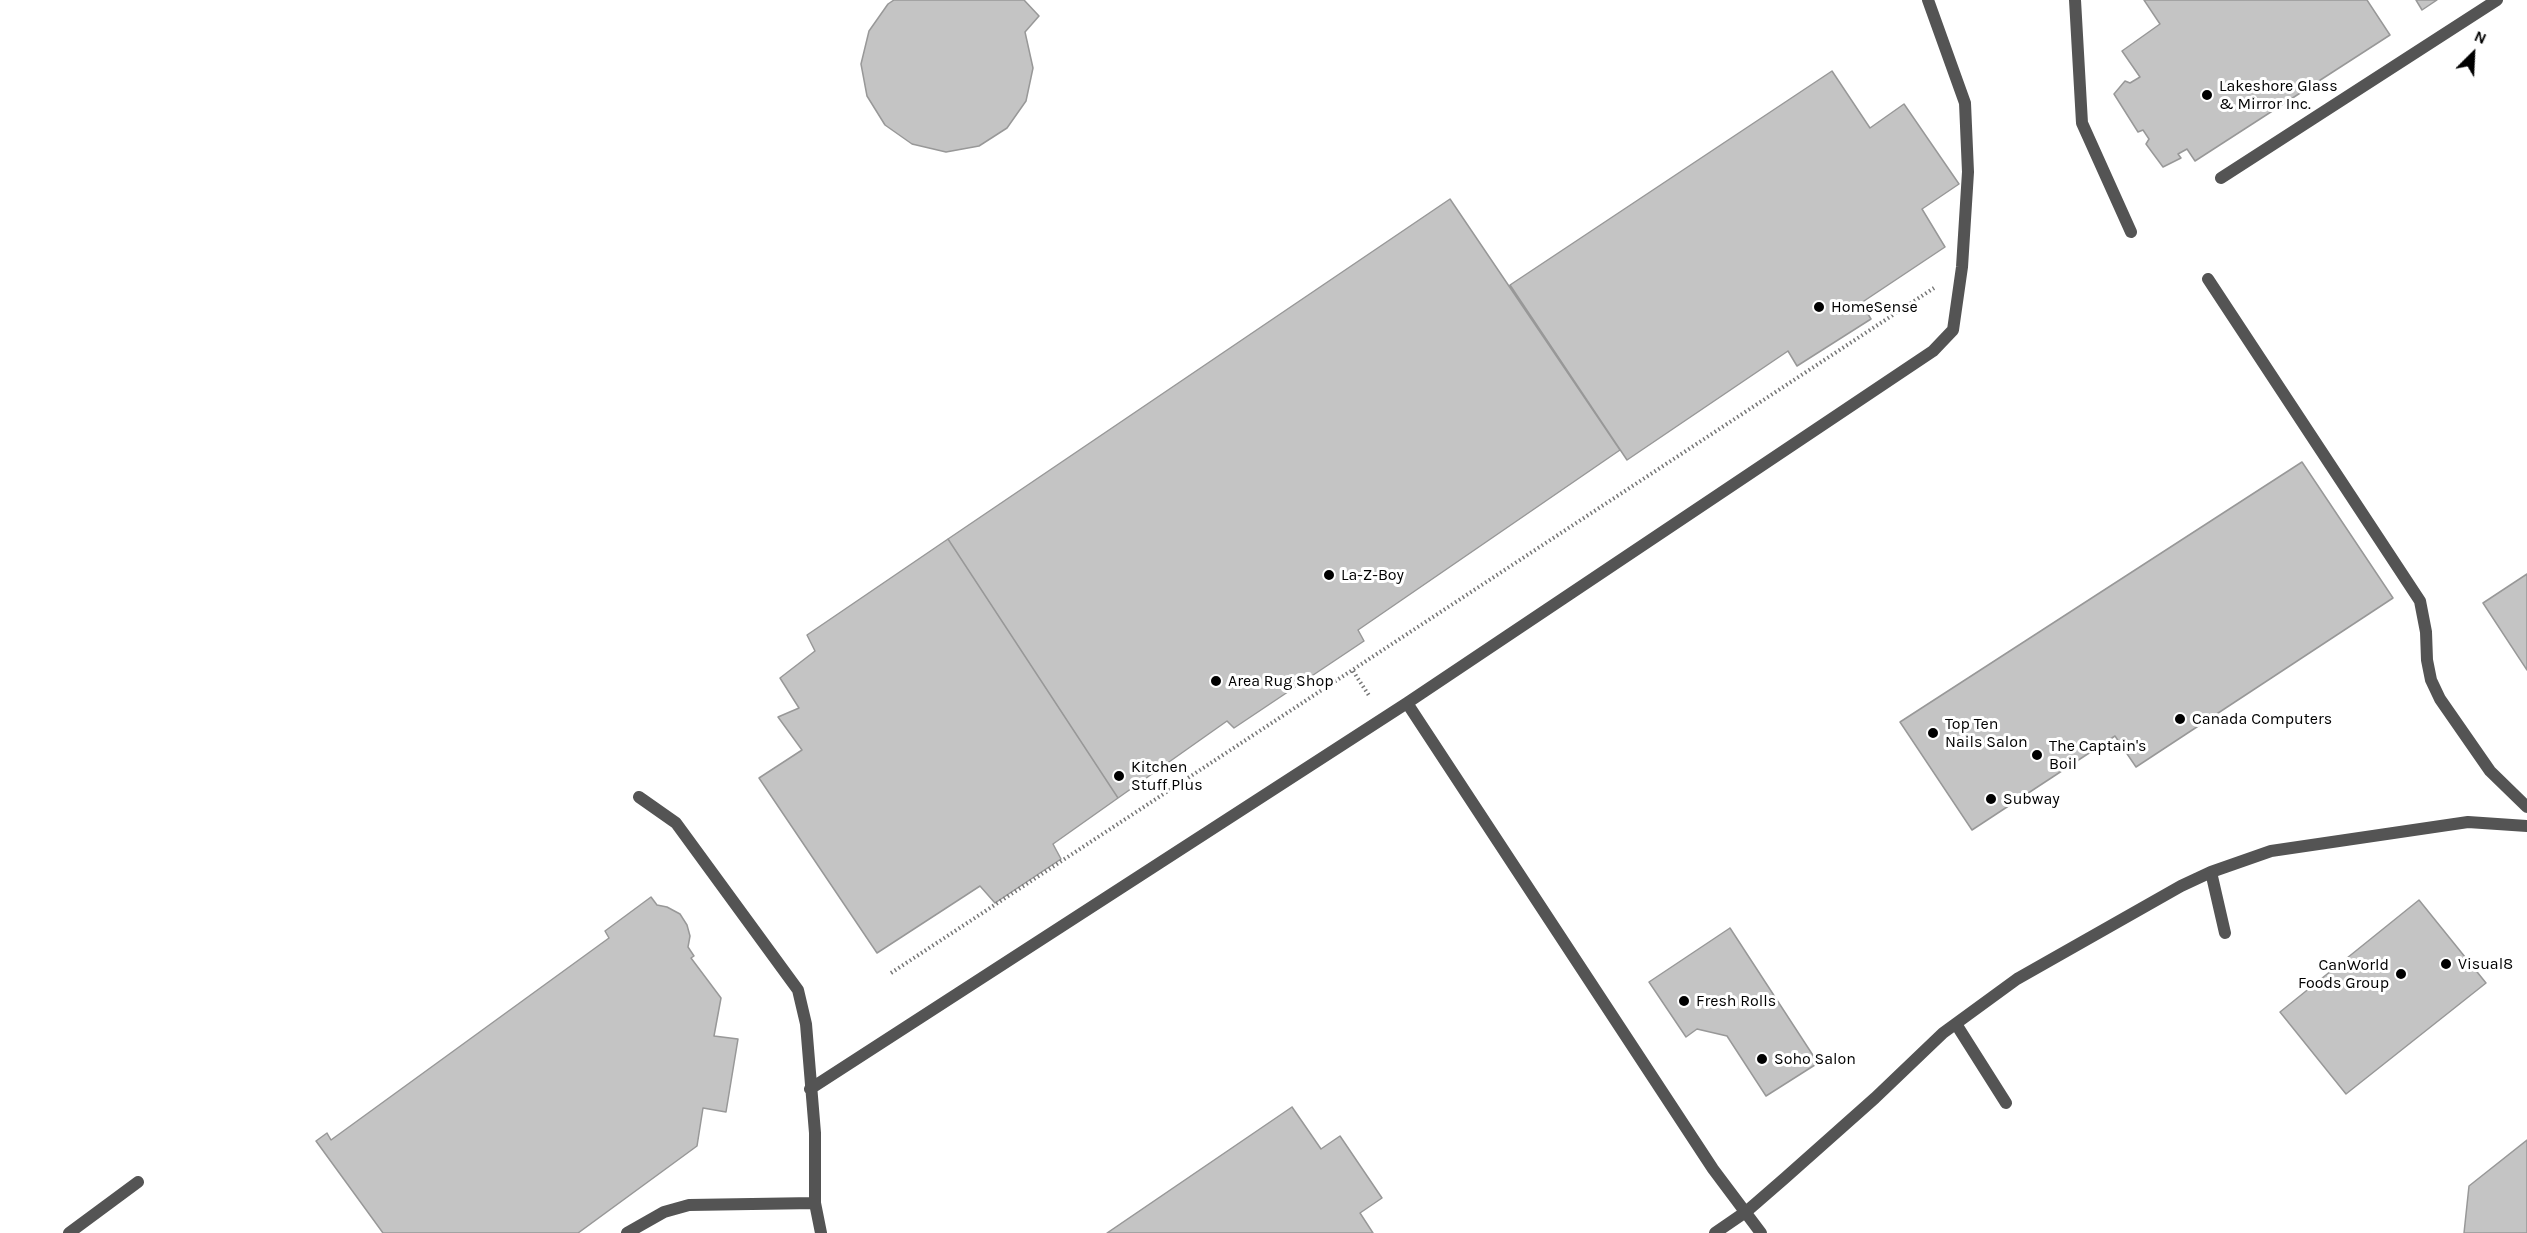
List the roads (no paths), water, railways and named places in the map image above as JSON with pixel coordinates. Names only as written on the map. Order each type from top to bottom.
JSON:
[{"type":"lane","points":[[810,1089],[1407,703],[1933,351],[1953,330],[1962,267],[1968,172],[1965,103],[1928,0]]},
{"type":"lane","points":[[2075,0],[2082,123],[2131,232]]},
{"type":"lane","points":[[2221,178],[2497,0]]},
{"type":"lane","points":[[2208,279],[2420,601],[2426,632],[2427,660],[2431,680],[2439,699],[2490,771],[2527,807]]},
{"type":"lane","points":[[1407,703],[1713,1170],[1747,1211],[1761,1233]]},
{"type":"lane","points":[[639,797],[676,823],[798,990],[806,1024],[814,1133],[815,1203],[820,1233]]},
{"type":"lane","points":[[1715,1233],[1747,1211],[1875,1098],[1943,1033],[2017,980],[2181,886],[2211,872],[2271,851],[2468,822],[2527,826]]},
{"type":"lane","points":[[2211,872],[2225,933]]},
{"type":"lane","points":[[1956,1024],[2006,1103]]},
{"type":"lane","points":[[69,1233],[138,1182]]},
{"type":"lane","points":[[627,1233],[664,1212],[689,1205],[815,1203]]},
{"type":"place","name":"Lakeshore Glass & Mirror Inc.","points":[[2207,95]]},
{"type":"place","name":"HomeSense","points":[[1819,307]]},
{"type":"place","name":"La-Z-Boy","points":[[1329,575]]},
{"type":"place","name":"Area Rug Shop","points":[[1216,681]]},
{"type":"place","name":"Canada Computers","points":[[2180,719]]},
{"type":"place","name":"Top Ten Nails Salon","points":[[1933,733]]},
{"type":"place","name":"The Captain's Boil","points":[[2037,755]]},
{"type":"place","name":"Kitchen Stuff Plus","points":[[1119,776]]},
{"type":"place","name":"Subway","points":[[1991,799]]},
{"type":"place","name":"Visual8","points":[[2446,964]]},
{"type":"place","name":"CanWorld Foods Group","points":[[2401,974]]},
{"type":"place","name":"Fresh Rolls","points":[[1684,1001]]},
{"type":"place","name":"Soho Salon","points":[[1762,1059]]}]
